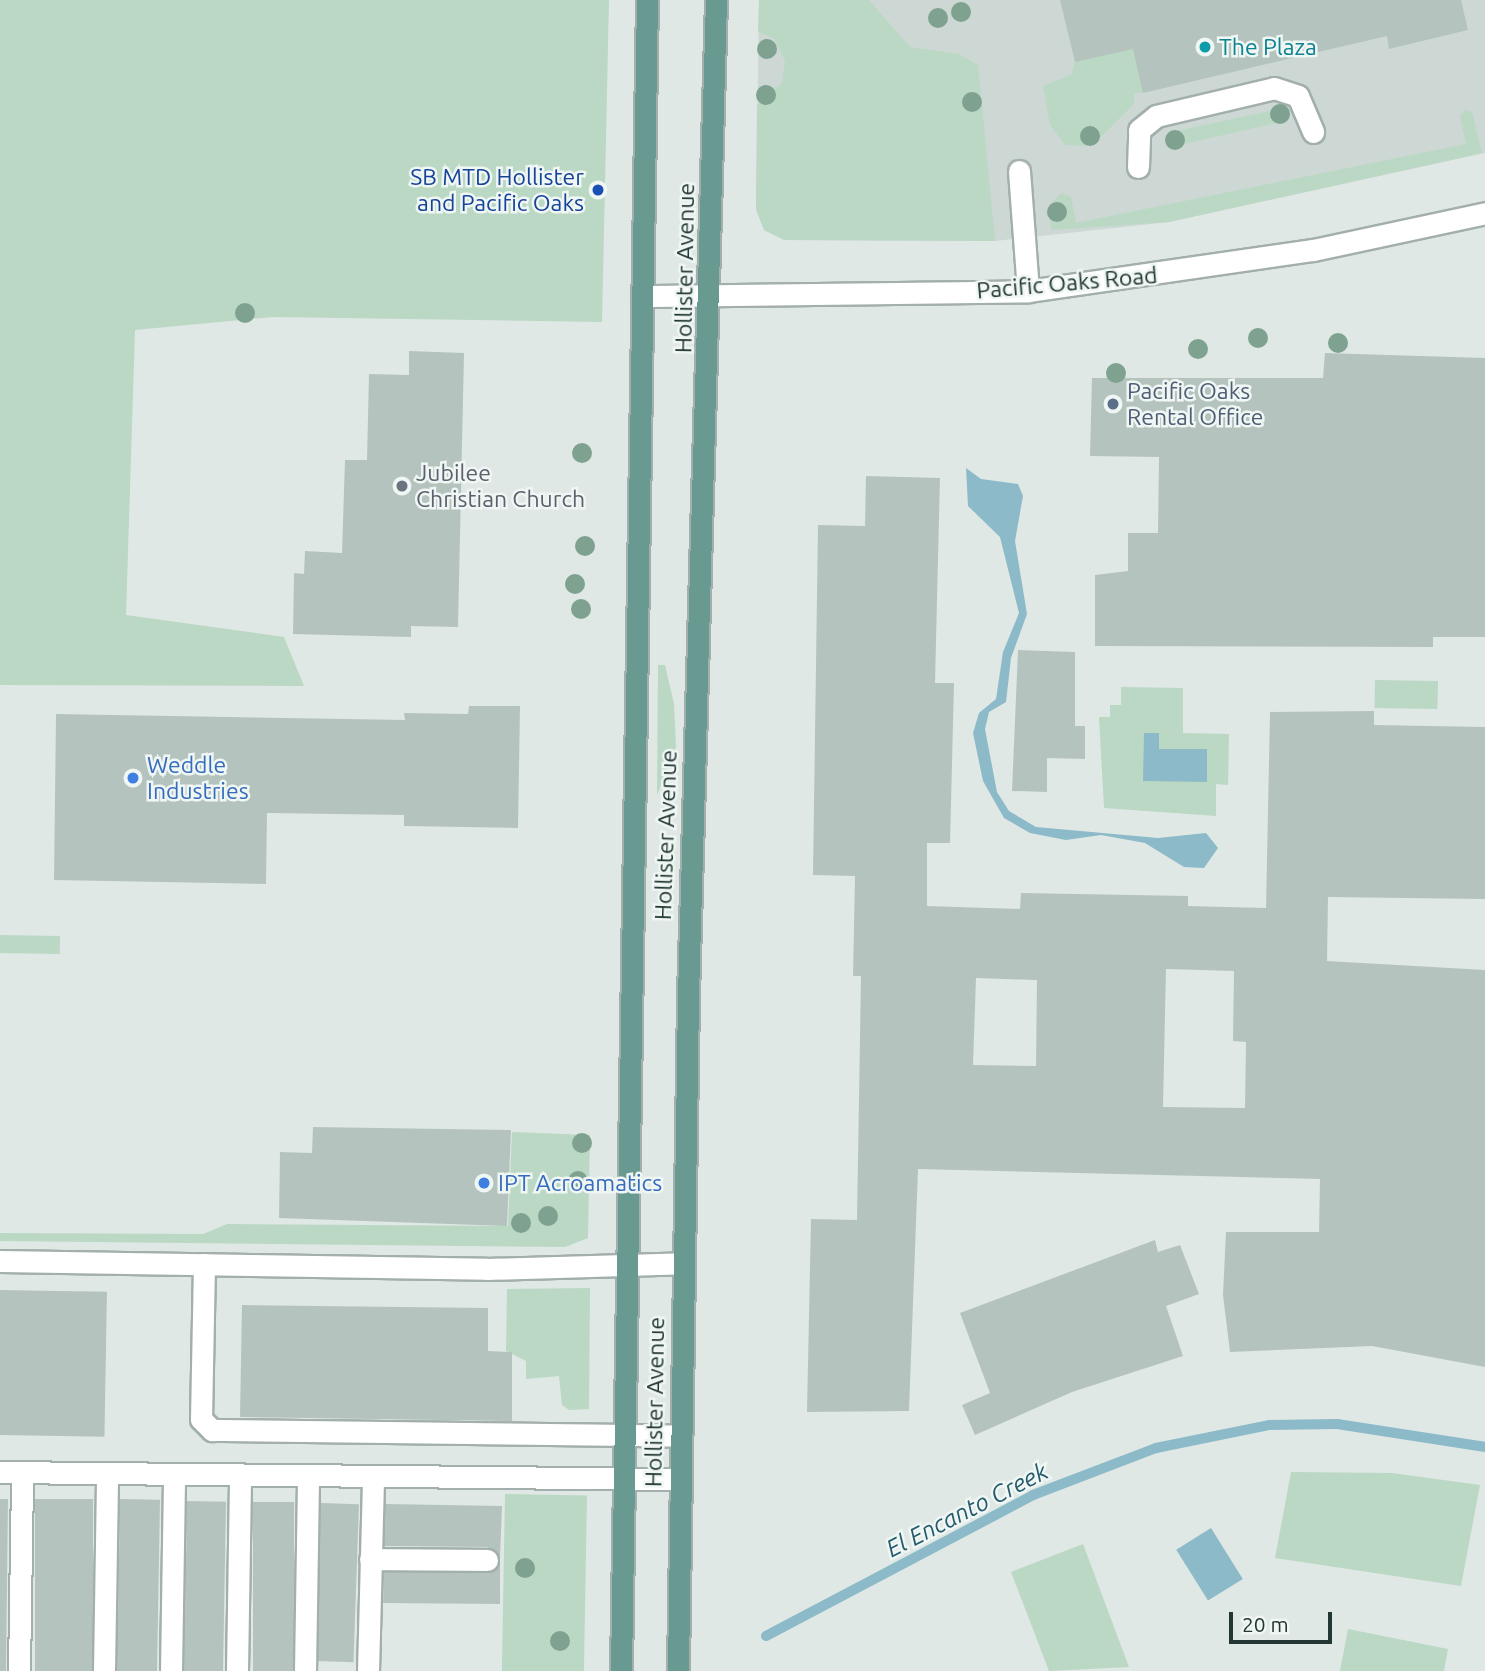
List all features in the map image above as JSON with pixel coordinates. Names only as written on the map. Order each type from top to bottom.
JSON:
[{"type":"main road","name":"Hollister Avenue","points":[[621,1671],[625,1263],[647,0]]},
{"type":"main road","name":"Hollister Avenue","points":[[678,1671],[684,1263],[711,297],[716,0]]},
{"type":"street","points":[[1138,167],[1139,130],[1156,116],[1274,88],[1298,96],[1313,132]]},
{"type":"street","points":[[1020,171],[1028,291]]},
{"type":"street","name":"Pacific Oaks Road","points":[[642,296],[1028,291],[1313,250],[1485,213]]},
{"type":"street","points":[[0,1261],[487,1269],[684,1263]]},
{"type":"street","points":[[204,1264],[205,1427],[681,1436]]},
{"type":"street","points":[[0,1472],[680,1479]]},
{"type":"street","points":[[19,1671],[22,1473]]},
{"type":"street","points":[[104,1671],[107,1474]]},
{"type":"street","points":[[171,1671],[174,1474]]},
{"type":"street","points":[[237,1671],[240,1475]]},
{"type":"street","points":[[305,1671],[308,1476]]},
{"type":"street","points":[[368,1671],[373,1476]]},
{"type":"street","points":[[370,1559],[486,1560]]},
{"type":"shaded area","points":[[759,0],[1485,0],[1485,153],[1169,222],[995,241],[784,240],[764,230],[756,209]]},
{"type":"green space","points":[[0,0],[609,0],[602,322],[273,317],[135,330],[126,615],[284,637],[304,686],[0,685]]},
{"type":"green space","points":[[759,0],[869,0],[910,47],[959,54],[978,65],[995,241],[784,240],[764,230],[756,209],[757,105],[782,83],[785,61],[774,39],[758,31]]},
{"type":"green space","points":[[1134,45],[1145,91],[1134,94],[1134,104],[1092,146],[1065,145],[1050,125],[1043,86],[1071,75],[1076,59]]},
{"type":"green space","points":[[1279,109],[1288,113],[1281,122],[1175,146],[1167,142],[1172,132]]},
{"type":"green space","points":[[1465,110],[1472,112],[1482,153],[1169,222],[1051,230],[1049,206],[1061,193],[1071,197],[1076,223],[1466,144],[1460,116]]},
{"type":"green space","points":[[658,665],[665,665],[674,704],[676,747],[657,795]]},
{"type":"green space","points":[[1375,680],[1438,681],[1438,709],[1375,708]]},
{"type":"green space","points":[[1121,687],[1183,688],[1183,733],[1229,734],[1228,785],[1216,784],[1216,816],[1104,808],[1099,717],[1110,717],[1110,705],[1121,705]]},
{"type":"green space","points":[[0,935],[60,936],[60,954],[0,953]]},
{"type":"green space","points":[[512,1132],[590,1135],[588,1238],[565,1247],[0,1241],[0,1233],[203,1234],[227,1224],[508,1226]]},
{"type":"green space","points":[[590,1288],[589,1409],[569,1410],[562,1405],[559,1376],[526,1379],[526,1361],[506,1351],[507,1289]]},
{"type":"green space","points":[[1291,1472],[1392,1473],[1480,1485],[1461,1586],[1275,1558]]},
{"type":"green space","points":[[505,1494],[587,1495],[584,1671],[502,1671]]},
{"type":"green space","points":[[1083,1544],[1129,1667],[1049,1671],[1011,1572]]},
{"type":"green space","points":[[1348,1629],[1448,1649],[1444,1671],[1340,1671]]},
{"type":"water","points":[[966,468],[981,479],[1018,484],[1023,496],[1015,541],[1027,614],[1011,658],[1006,702],[989,712],[985,729],[997,792],[1009,811],[1036,827],[1158,838],[1206,833],[1218,848],[1204,868],[1184,867],[1145,843],[1101,835],[1066,840],[1030,833],[1004,818],[983,781],[973,733],[979,713],[996,699],[1003,652],[1019,613],[1000,537],[968,506]]},
{"type":"water","points":[[1144,733],[1159,733],[1159,749],[1207,749],[1207,782],[1143,781]]},
{"type":"water","points":[[1211,1528],[1243,1579],[1208,1601],[1176,1550]]},
{"type":"building","name":"The Plaza","points":[[1060,0],[1461,0],[1468,30],[1389,49],[1387,36],[1143,93],[1133,49],[1075,62]]},
{"type":"building","name":"Jubilee Christian Church","points":[[409,351],[464,353],[458,627],[411,626],[411,637],[293,634],[294,573],[304,574],[305,551],[342,553],[345,460],[367,460],[369,374],[409,375]]},
{"type":"building","points":[[1325,353],[1485,358],[1485,637],[1433,637],[1433,647],[1095,646],[1095,575],[1128,571],[1128,533],[1158,533],[1159,457],[1090,456],[1092,378],[1323,378]]},
{"type":"building","points":[[866,476],[940,478],[935,683],[954,683],[950,843],[927,843],[927,906],[1020,909],[1021,893],[1188,896],[1188,906],[1266,908],[1270,712],[1374,711],[1374,725],[1485,727],[1485,899],[1328,897],[1327,961],[1485,970],[1485,1367],[1372,1346],[1230,1352],[1223,1295],[1226,1232],[1319,1232],[1320,1179],[918,1169],[909,1411],[807,1412],[811,1219],[857,1220],[861,976],[853,976],[855,876],[813,875],[818,525],[865,526]],"holes":[[[1166,969],[1234,971],[1233,1041],[1246,1042],[1245,1108],[1163,1107]],[[976,978],[1037,980],[1036,1066],[973,1065]]]},
{"type":"building","points":[[1018,650],[1075,652],[1075,726],[1085,726],[1085,759],[1047,758],[1047,792],[1012,791]]},
{"type":"building","points":[[469,706],[520,706],[518,828],[404,826],[404,815],[267,813],[266,884],[54,880],[56,714],[405,720],[404,713],[468,714]]},
{"type":"building","points":[[313,1127],[511,1130],[507,1226],[279,1218],[280,1152],[312,1153]]},
{"type":"building","points":[[1155,1240],[1158,1252],[1180,1245],[1199,1294],[1166,1306],[1183,1356],[1072,1392],[975,1435],[962,1405],[990,1393],[960,1313]]},
{"type":"building","points":[[0,1290],[107,1292],[104,1437],[0,1435]]},
{"type":"building","points":[[242,1305],[488,1308],[488,1351],[512,1352],[512,1421],[240,1417]]},
{"type":"building","points":[[0,1499],[8,1499],[6,1671],[0,1671]]},
{"type":"building","points":[[35,1499],[93,1499],[93,1671],[35,1671]]},
{"type":"building","points":[[120,1499],[160,1500],[157,1671],[117,1671]]},
{"type":"building","points":[[187,1501],[226,1502],[223,1671],[184,1671]]},
{"type":"building","points":[[253,1502],[294,1502],[294,1671],[253,1671]]},
{"type":"building","points":[[321,1503],[359,1504],[353,1662],[315,1661]]},
{"type":"building","points":[[385,1504],[502,1506],[500,1559],[487,1547],[384,1546]]},
{"type":"building","points":[[500,1561],[500,1604],[383,1603],[384,1572],[487,1573]]},
{"type":"waterway","name":"El Encanto Creek","points":[[766,1636],[1033,1495],[1156,1448],[1269,1425],[1337,1424],[1485,1447]]},
{"type":"place","name":"The Plaza","points":[[1205,47]]},
{"type":"place","name":"SB MTD Hollister and Pacific Oaks","points":[[598,190]]},
{"type":"place","name":"Pacific Oaks Rental Office","points":[[1113,404]]},
{"type":"place","name":"Jubilee Christian Church","points":[[402,486]]},
{"type":"place","name":"Weddle Industries","points":[[133,778]]},
{"type":"place","name":"IPT Acroamatics","points":[[484,1183]]}]
